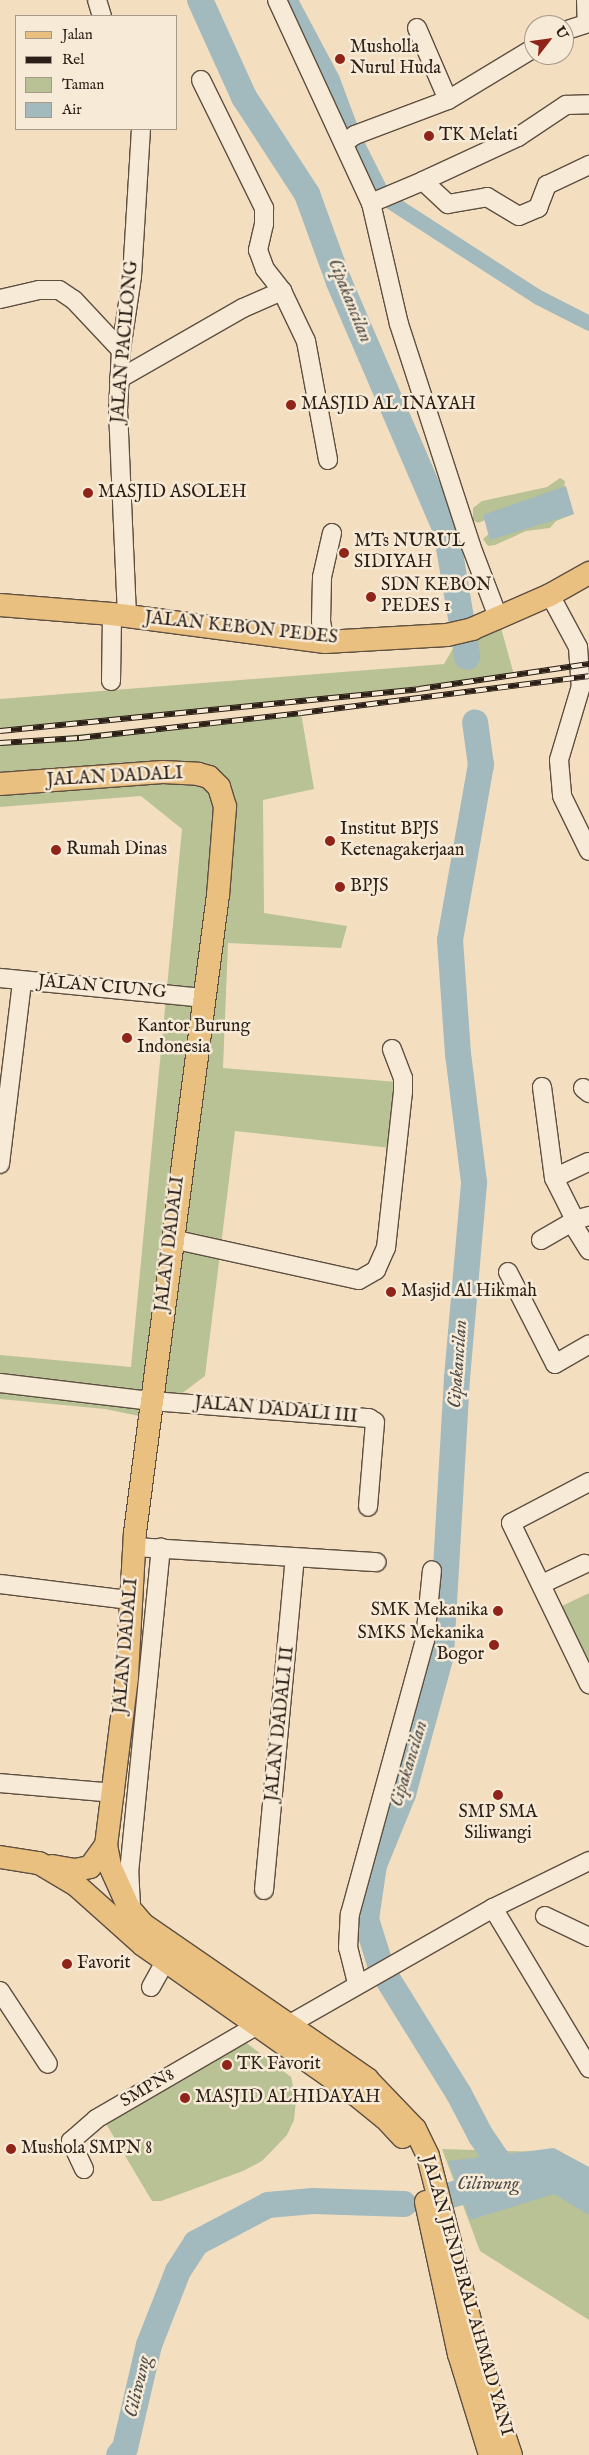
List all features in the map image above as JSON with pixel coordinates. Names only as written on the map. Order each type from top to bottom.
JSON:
[{"type":"main road","name":"JALAN KEBON PEDES","points":[[0,605],[120,615],[326,642],[447,635],[472,629],[550,595],[589,573]]},
{"type":"main road","name":"JALAN DADALI","points":[[0,784],[163,772],[198,774],[209,778],[219,786],[225,807],[221,863],[172,1238],[129,1600],[127,1676],[113,1803],[106,1845],[115,1883],[134,1914]]},
{"type":"main road","points":[[39,1863],[82,1870],[96,1862],[106,1845]]},
{"type":"main road","name":"JALAN JENDERAL AHMAD YANI","points":[[0,1857],[39,1863],[76,1884],[129,1934],[165,1962],[256,2026],[361,2087]]},
{"type":"main road","name":"JALAN JENDERAL AHMAD YANI","points":[[134,1914],[288,2025],[361,2087],[399,2132],[427,2177],[442,2239],[508,2446]]},
{"type":"main road","name":"JALAN JENDERAL AHMAD YANI","points":[[442,2239],[459,2354],[490,2455]]},
{"type":"main road","points":[[508,2446],[526,2455]]},
{"type":"street","points":[[97,0],[102,15]]},
{"type":"street","points":[[277,0],[356,136],[399,324],[460,506],[471,546],[498,617]]},
{"type":"street","points":[[574,28],[588,23],[586,0]]},
{"type":"street","points":[[417,28],[448,100]]},
{"type":"street","points":[[356,136],[448,100],[494,75],[524,55]]},
{"type":"street","points":[[201,80],[264,208],[264,224],[258,250],[265,269],[282,291],[306,341],[328,460]]},
{"type":"street","points":[[371,203],[518,137],[566,105],[589,104]]},
{"type":"street","name":"JALAN PACILONG","points":[[111,681],[120,615],[119,379],[132,276],[141,130]]},
{"type":"street","points":[[423,181],[448,204],[487,197],[519,216],[538,208],[547,185],[589,165]]},
{"type":"street","points":[[0,299],[39,290],[59,290],[74,300],[122,350]]},
{"type":"street","points":[[119,379],[242,308],[282,291]]},
{"type":"street","points":[[326,642],[321,622],[322,577],[332,533]]},
{"type":"street","points":[[550,595],[584,646],[585,686],[560,760],[562,796],[589,851]]},
{"type":"street","name":"JALAN CIUNG","points":[[0,978],[204,998]]},
{"type":"street","points":[[0,1164],[22,981]]},
{"type":"street","points":[[172,1238],[359,1280],[376,1270],[386,1248],[403,1092],[402,1078],[392,1049]]},
{"type":"street","points":[[542,1087],[554,1178],[579,1220],[589,1250]]},
{"type":"street","points":[[554,1178],[589,1162]]},
{"type":"street","points":[[541,1240],[579,1220]]},
{"type":"street","points":[[508,1272],[555,1364],[589,1344]]},
{"type":"street","points":[[0,1383],[152,1401]]},
{"type":"street","name":"JALAN DADALI III","points":[[152,1401],[369,1418],[375,1422],[368,1507]]},
{"type":"street","points":[[589,1482],[511,1523],[589,1684]]},
{"type":"street","points":[[136,1547],[377,1562]]},
{"type":"street","points":[[134,1914],[129,1873],[161,1548]]},
{"type":"street","name":"JALAN DADALI II","points":[[264,1890],[295,1557]]},
{"type":"street","points":[[542,1584],[584,1564]]},
{"type":"street","points":[[357,1983],[348,1948],[350,1914],[426,1640],[432,1570]]},
{"type":"street","points":[[0,1584],[129,1600]]},
{"type":"street","points":[[127,1676],[149,1672]]},
{"type":"street","points":[[117,1754],[142,1754]]},
{"type":"street","points":[[0,1783],[113,1803],[136,1810]]},
{"type":"street","points":[[256,2026],[288,2025],[357,1983],[387,1970],[493,1908],[589,1860]]},
{"type":"street","points":[[493,1908],[589,2068]]},
{"type":"street","points":[[545,1916],[589,1937]]},
{"type":"street","points":[[151,1988],[165,1962]]},
{"type":"street","points":[[0,1991],[48,2064]]},
{"type":"street","name":"SMPN8","points":[[84,2169],[71,2141],[74,2137],[96,2119],[256,2026]]},
{"type":"green space","points":[[560,478],[565,481],[564,488],[478,523],[473,520],[473,508],[482,501],[547,487]]},
{"type":"green space","points":[[567,508],[574,514],[556,521],[550,528],[526,531],[495,545],[488,546],[483,539],[491,532]]},
{"type":"green space","points":[[498,617],[514,675],[178,715],[0,729],[0,699],[444,664],[463,631]]},
{"type":"green space","points":[[301,713],[314,789],[263,800],[264,913],[347,926],[341,948],[228,943],[223,1068],[398,1082],[391,1148],[235,1131],[205,1376],[149,1418],[105,1409],[0,1399],[0,1355],[131,1367],[182,829],[141,796],[0,807],[0,742]]},
{"type":"green space","points":[[589,1593],[589,1668],[560,1607]]},
{"type":"green space","points":[[232,2032],[291,2077],[296,2100],[294,2120],[287,2135],[262,2161],[243,2171],[161,2201],[152,2201],[105,2122]]},
{"type":"green space","points":[[442,2149],[547,2152],[589,2187],[589,2320],[480,2251]]},
{"type":"water","points":[[566,486],[574,514],[490,540],[483,515]]},
{"type":"water","name":"Ciliwung","points":[[554,2148],[589,2167],[589,2215],[554,2194],[470,2220],[448,2161]]},
{"type":"waterway","name":"Cipakancilan","points":[[200,0],[244,97],[307,194],[339,282],[446,530],[461,618]]},
{"type":"waterway","points":[[290,0],[332,79],[351,130]]},
{"type":"waterway","points":[[357,144],[379,188]]},
{"type":"waterway","points":[[391,202],[538,297],[589,323]]},
{"type":"waterway","points":[[446,530],[459,531]]},
{"type":"waterway","name":"Cipakancilan","points":[[465,642],[467,657]]},
{"type":"waterway","name":"Cipakancilan","points":[[381,1967],[366,1919],[374,1865],[403,1794],[441,1655],[457,1378],[474,1182],[458,1054],[450,940],[481,765],[475,722]]},
{"type":"waterway","name":"Cipakancilan","points":[[387,1978],[459,2094],[481,2136],[510,2178]]},
{"type":"waterway","name":"Ciliwung","points":[[447,2196],[494,2183]]},
{"type":"waterway","name":"Ciliwung","points":[[119,2455],[125,2448],[149,2345],[178,2271],[196,2243],[268,2205],[313,2201],[404,2204]]},
{"type":"railway","points":[[0,731],[419,689],[589,664]]},
{"type":"railway","points":[[0,743],[79,738],[301,713],[589,676]]},
{"type":"place","name":"Musholla Nurul Huda","points":[[340,59]]},
{"type":"place","name":"TK Melati","points":[[429,136]]},
{"type":"place","name":"MASJID AL INAYAH","points":[[291,405]]},
{"type":"place","name":"MASJID ASOLEH","points":[[88,493]]},
{"type":"place","name":"MTs NURUL SIDIYAH","points":[[344,553]]},
{"type":"place","name":"SDN KEBON PEDES 1","points":[[371,597]]},
{"type":"place","name":"Institut BPJS Ketenagakerjaan","points":[[330,841]]},
{"type":"place","name":"Rumah Dinas","points":[[56,850]]},
{"type":"place","name":"BPJS","points":[[340,887]]},
{"type":"place","name":"Kantor Burung Indonesia","points":[[127,1038]]},
{"type":"place","name":"Masjid Al Hikmah","points":[[391,1292]]},
{"type":"place","name":"SMK Mekanika","points":[[498,1611]]},
{"type":"place","name":"SMKS Mekanika Bogor","points":[[494,1645]]},
{"type":"place","name":"SMP SMA Siliwangi","points":[[498,1795]]},
{"type":"place","name":"Favorit","points":[[67,1964]]},
{"type":"place","name":"TK Favorit","points":[[227,2065]]},
{"type":"place","name":"MASJID ALHIDAYAH","points":[[185,2098]]},
{"type":"place","name":"Mushola SMPN 8","points":[[11,2149]]}]
